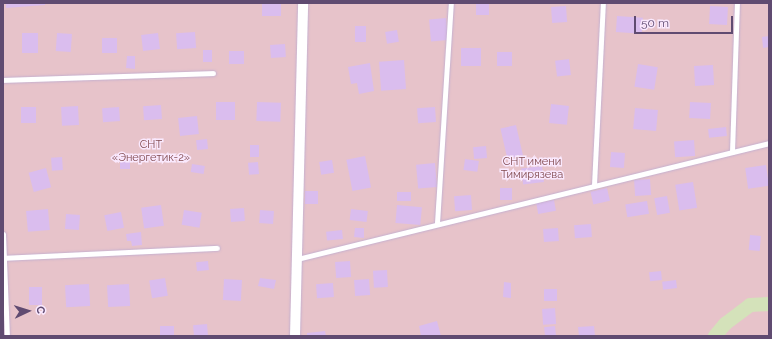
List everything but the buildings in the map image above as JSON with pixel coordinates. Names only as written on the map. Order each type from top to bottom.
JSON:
[{"type":"street","points":[[295,336],[303,3]]},
{"type":"lane","points":[[437,223],[451,3]]},
{"type":"lane","points":[[594,185],[602,3]]},
{"type":"lane","points":[[732,152],[737,3]]},
{"type":"lane","points":[[3,80],[213,73]]},
{"type":"lane","points":[[297,259],[437,223],[769,143]]},
{"type":"lane","points":[[3,234],[7,336]]},
{"type":"lane","points":[[4,258],[217,248]]},
{"type":"green space","name":"СНТ имени Тимирязева","points":[[3,3],[769,3],[769,336],[3,336]]},
{"type":"waterway","points":[[715,336],[725,324],[750,305],[769,304]]},
{"type":"park label","name":"СНТ «Энергетик-2»","points":[[151,152]]}]
